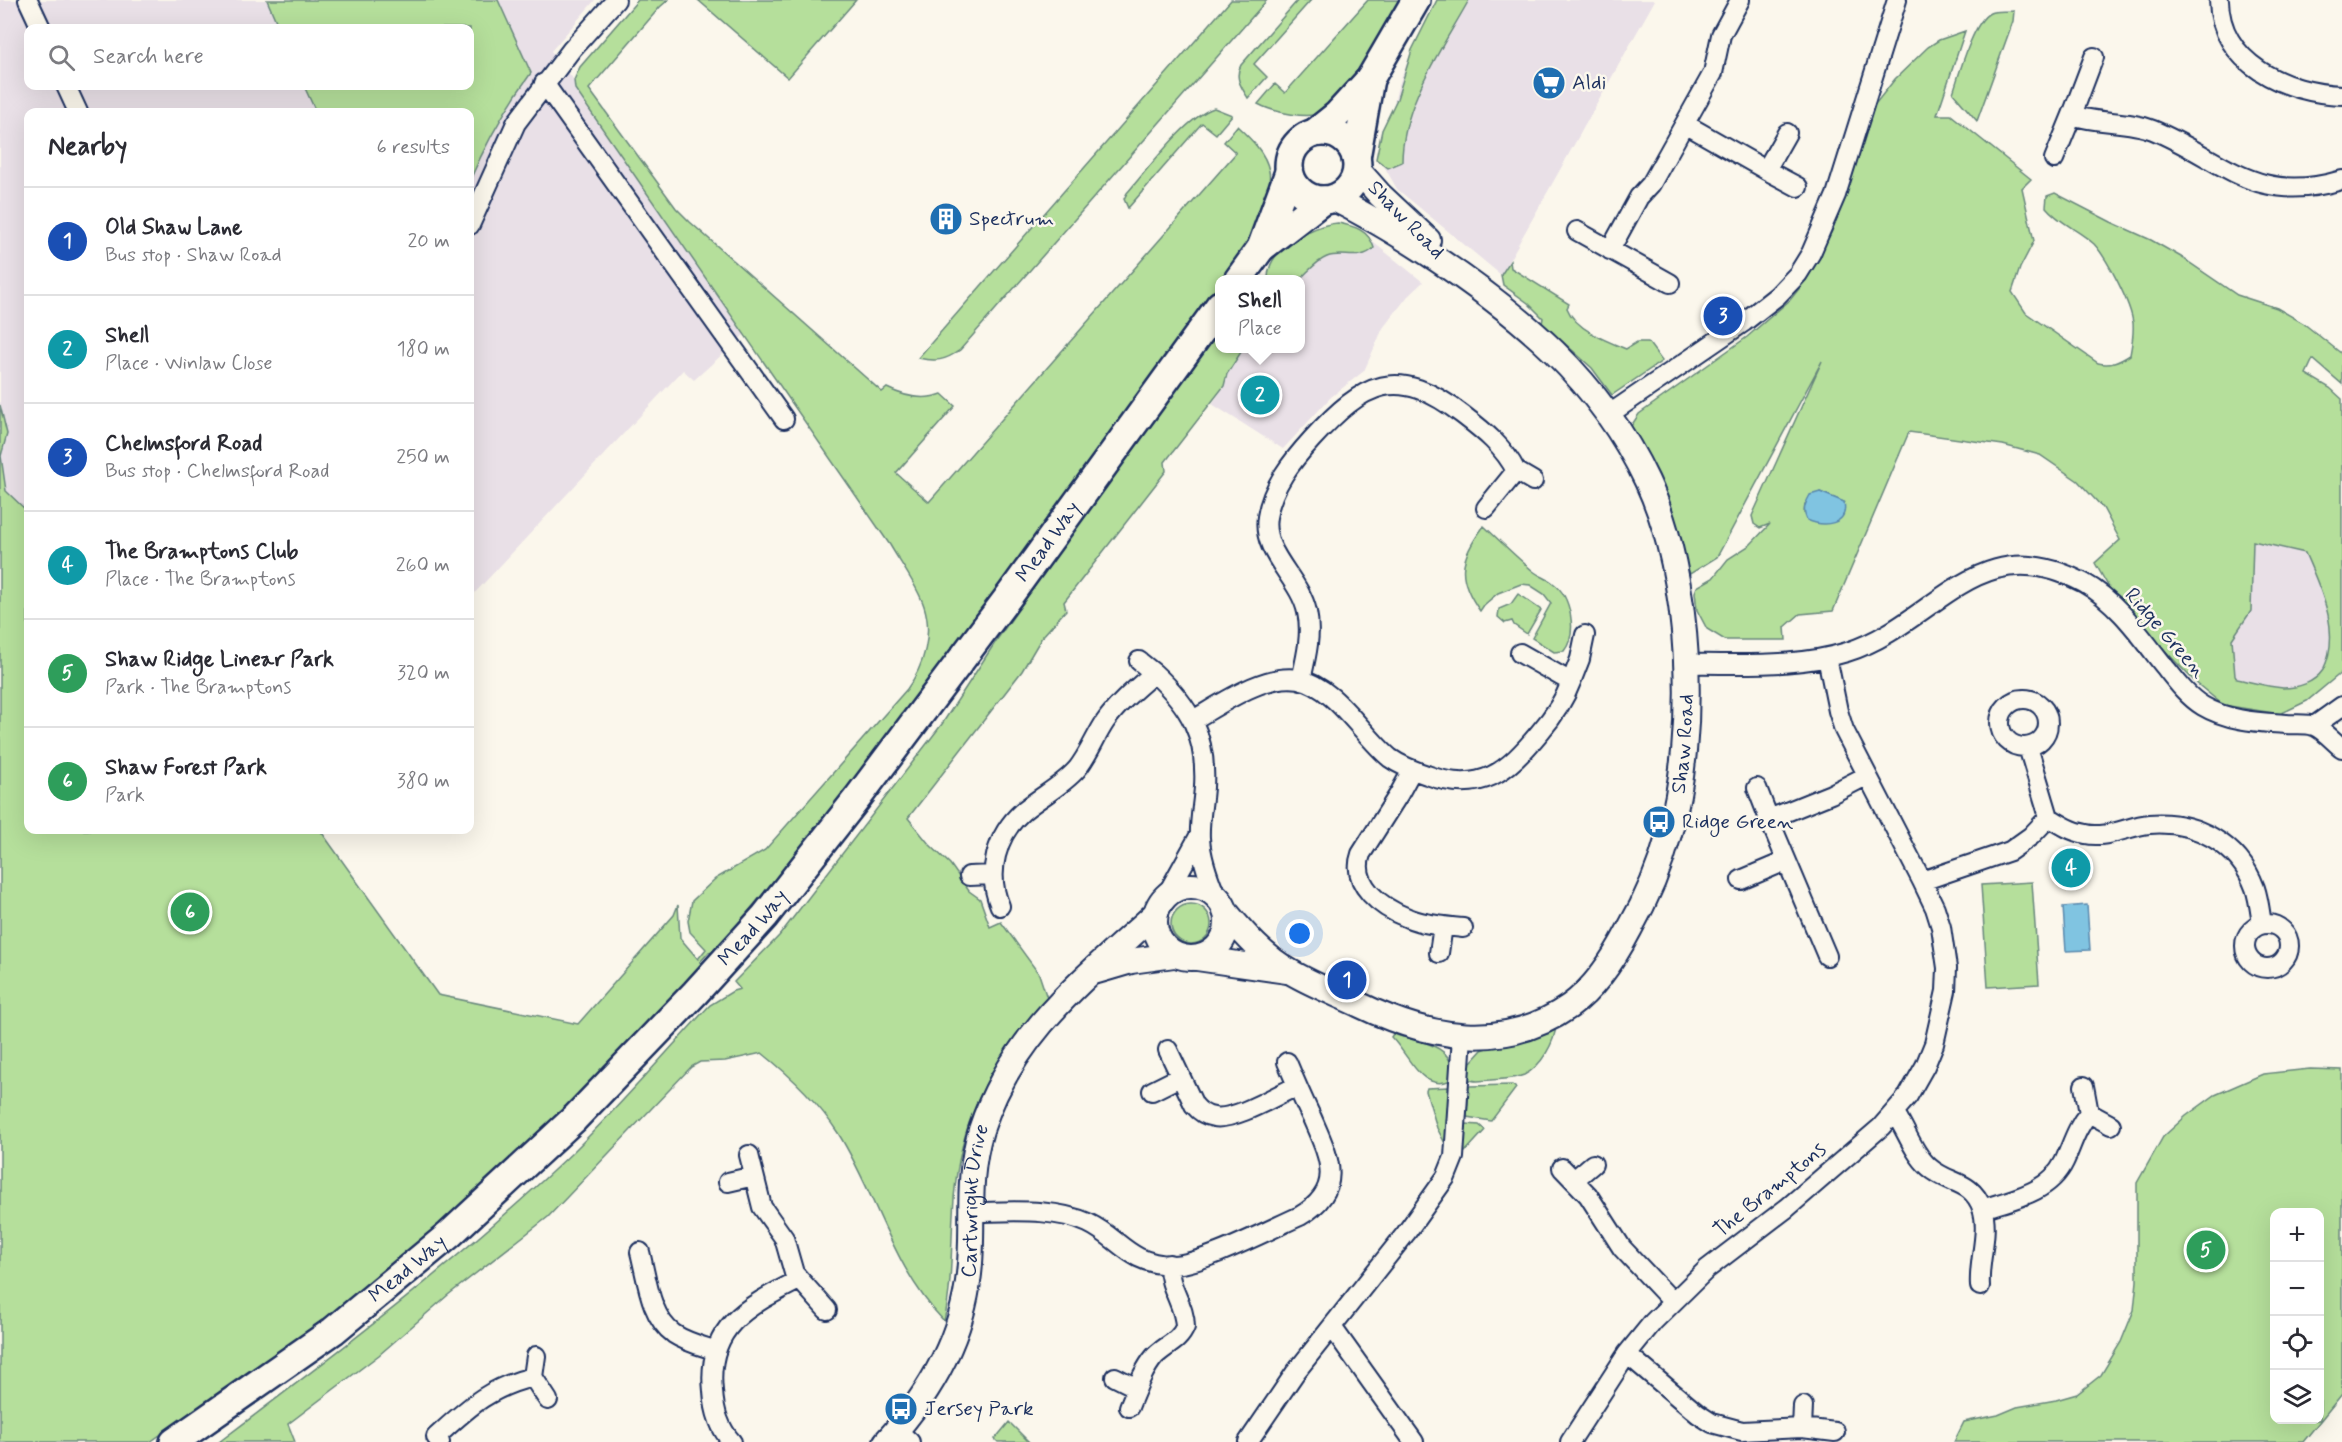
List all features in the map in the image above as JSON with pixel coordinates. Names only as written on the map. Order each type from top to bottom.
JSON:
[{"type":"main road","points":[[1317,131],[1337,115],[1370,79],[1416,0]]},
{"type":"main road","points":[[1261,248],[1328,200],[1344,194],[1351,186],[1357,164],[1370,79]]},
{"type":"main road","points":[[1241,275],[1261,248],[1288,172],[1291,153],[1295,145],[1308,134],[1328,131],[1348,142],[1357,164]]},
{"type":"main road","points":[[1288,172],[1303,194],[1328,200]]},
{"type":"main road","name":"Mead Way","points":[[174,1442],[333,1331],[450,1235],[575,1118],[695,993],[765,916],[859,796],[1012,591],[1215,312]]},
{"type":"street","points":[[28,0],[39,24]]},
{"type":"street","points":[[474,216],[516,123],[544,83],[616,0]]},
{"type":"street","points":[[1610,250],[1639,197],[1651,184],[1713,73],[1721,35],[1740,0]]},
{"type":"street","points":[[2219,0],[2220,16],[2225,31],[2236,50],[2251,65],[2266,75],[2300,88],[2342,95]]},
{"type":"street","points":[[1608,415],[1744,322],[1777,296],[1798,274],[1811,253],[1835,198],[1893,1]]},
{"type":"street","points":[[2054,159],[2094,57]]},
{"type":"street","points":[[544,83],[784,419]]},
{"type":"street","points":[[68,90],[76,108]]},
{"type":"street","points":[[2072,115],[2096,122],[2151,129],[2238,176],[2260,184],[2292,187],[2342,180]]},
{"type":"street","points":[[1685,124],[1798,187]]},
{"type":"street","points":[[1766,170],[1787,133]]},
{"type":"street","name":"Shaw Road","points":[[1357,164],[1380,195],[1431,242],[1455,271]]},
{"type":"street","name":"Shaw Road","points":[[1220,904],[1254,943],[1289,971],[1393,1021],[1429,1032],[1462,1036],[1493,1035],[1513,1031],[1544,1020],[1571,1005],[1603,971],[1620,946],[1654,879],[1675,813],[1684,754],[1685,664],[1675,569],[1662,520],[1647,482],[1608,415],[1585,382],[1542,338],[1455,271],[1384,224],[1328,200]]},
{"type":"street","points":[[1577,231],[1670,283]]},
{"type":"street","points":[[1301,680],[1308,639],[1307,613],[1301,595],[1273,550],[1267,533],[1267,517],[1276,489],[1286,471],[1302,450],[1343,407],[1364,392],[1379,387],[1398,385],[1421,388],[1443,400],[1497,443],[1515,471],[1533,481]]},
{"type":"street","points":[[1486,508],[1515,471]]},
{"type":"street","name":"Ridge Green","points":[[1685,664],[1768,663],[1827,657],[1868,645],[1890,633],[1947,592],[1978,575],[2014,566],[2038,566],[2085,584],[2109,601],[2130,623],[2175,680],[2202,706],[2221,715],[2243,720],[2314,726]]},
{"type":"street","points":[[1193,720],[1240,693],[1265,683],[1283,679],[1301,680],[1328,696],[1380,750],[1412,770],[1440,780],[1458,783],[1486,778],[1502,771],[1520,757],[1549,721],[1568,693],[1586,635]]},
{"type":"street","points":[[1520,653],[1571,682]]},
{"type":"street","name":"The Bramptons","points":[[1570,1442],[1627,1354],[1672,1301],[1707,1269],[1841,1163],[1895,1113],[1913,1088],[1929,1056],[1941,1018],[1946,991],[1945,947],[1935,908],[1848,740],[1838,711],[1827,657]]},
{"type":"street","points":[[1139,661],[1179,698],[1193,720],[1200,743],[1204,784],[1199,836],[1203,862],[1227,927],[1217,947],[1208,954],[1185,956],[1164,948],[1154,926],[1161,904],[1199,836]]},
{"type":"street","points":[[1000,906],[995,894],[992,875],[998,849],[1015,820],[1073,773],[1086,756],[1107,719],[1133,690],[1154,673]]},
{"type":"street","points":[[2342,706],[2314,726],[2342,748]]},
{"type":"street","points":[[2028,747],[2049,817],[2067,828],[2086,834],[2105,834],[2151,824],[2174,825],[2199,831],[2219,840],[2236,855],[2247,872],[2255,889],[2262,924]]},
{"type":"street","points":[[1412,770],[1360,854],[1358,872],[1360,881],[1368,891],[1390,909],[1408,918],[1463,928]]},
{"type":"street","points":[[1769,819],[1831,794],[1866,776]]},
{"type":"street","points":[[1756,788],[1827,956]]},
{"type":"street","points":[[1922,881],[2010,851],[2031,836],[2049,817]]},
{"type":"street","points":[[1741,880],[1786,861]]},
{"type":"street","points":[[969,876],[992,875]]},
{"type":"street","points":[[1161,904],[1184,886],[1194,885],[1204,888],[1220,904]]},
{"type":"street","name":"Cartwright Drive","points":[[898,1438],[925,1395],[949,1350],[955,1333],[969,1275],[974,1158],[981,1131],[997,1090],[1030,1035],[1068,993],[1161,904]]},
{"type":"street","points":[[1439,953],[1443,926]]},
{"type":"street","name":"Shaw Road","points":[[1185,956],[1289,971]]},
{"type":"street","name":"Cartwright Drive","points":[[1089,974],[1131,961],[1185,956]]},
{"type":"street","points":[[1248,1442],[1295,1373],[1429,1203],[1452,1167],[1457,1130],[1462,1036]]},
{"type":"street","points":[[1167,1050],[1194,1106],[1212,1117],[1234,1114],[1297,1086]]},
{"type":"street","points":[[970,1212],[1069,1216],[1095,1227],[1136,1256],[1169,1264],[1185,1264],[1300,1216],[1319,1201],[1329,1181],[1330,1161],[1287,1062]]},
{"type":"street","points":[[1152,1090],[1180,1077]]},
{"type":"street","points":[[1982,1209],[2045,1185],[2062,1166],[2077,1129],[2089,1113],[2084,1086]]},
{"type":"street","points":[[1895,1113],[1928,1166],[1939,1174],[1968,1187],[1982,1209],[1985,1237],[1979,1269],[1980,1286]]},
{"type":"street","points":[[2089,1113],[2110,1125]]},
{"type":"street","points":[[749,1155],[762,1207],[784,1238],[791,1265],[799,1280],[826,1310]]},
{"type":"street","points":[[1593,1164],[1568,1174],[1588,1195],[1622,1248],[1672,1301]]},
{"type":"street","points":[[728,1182],[754,1176]]},
{"type":"street","points":[[640,1252],[655,1308],[662,1322],[681,1338],[714,1350]]},
{"type":"street","points":[[1129,1407],[1153,1358],[1178,1339],[1185,1327],[1180,1306],[1169,1280],[1169,1264]]},
{"type":"street","points":[[732,1442],[722,1428],[713,1397],[711,1373],[714,1350],[727,1330],[754,1304],[799,1280]]},
{"type":"street","points":[[1332,1327],[1414,1442]]},
{"type":"street","points":[[1627,1354],[1698,1414],[1712,1423],[1728,1429],[1757,1432],[1802,1428],[1835,1432]]},
{"type":"street","points":[[536,1356],[532,1377],[548,1400]]},
{"type":"street","points":[[436,1440],[494,1389],[532,1377]]},
{"type":"street","points":[[1115,1377],[1137,1388]]},
{"type":"street","points":[[1802,1428],[1803,1406]]},
{"type":"shaded area","points":[[0,0],[267,0],[277,24],[24,24],[24,90],[306,90],[314,108],[24,108],[24,508],[6,492],[1,456],[7,434],[0,405]]},
{"type":"shaded area","points":[[498,0],[595,0],[551,51],[574,80],[575,89],[745,334],[694,380],[683,370],[474,594],[474,171],[492,131],[512,98],[531,74]]},
{"type":"shaded area","points":[[1441,0],[1655,0],[1501,275],[1397,189],[1384,166],[1383,151],[1397,90],[1408,60]]},
{"type":"shaded area","points":[[1369,239],[1423,282],[1408,296],[1383,328],[1364,371],[1331,397],[1283,449],[1212,404],[1224,386],[1236,353],[1305,353],[1305,275],[1279,275],[1309,242]]},
{"type":"shaded area","points":[[2253,541],[2305,553],[2325,598],[2335,631],[2331,658],[2319,676],[2302,686],[2282,688],[2237,679],[2235,676],[2232,639],[2251,611]]},
{"type":"green space","points":[[267,0],[498,0],[531,73],[513,99],[474,171],[474,108],[314,108],[306,90],[474,90],[474,24],[277,24]]},
{"type":"green space","points":[[638,0],[668,0],[589,89],[676,208],[882,392],[887,388],[907,396],[921,398],[942,394],[955,406],[896,473],[929,502],[1236,153],[1224,142],[1237,126],[1257,146],[1265,158],[1270,174],[1266,198],[1249,241],[1226,275],[1215,275],[1215,291],[983,610],[820,825],[713,954],[709,952],[700,962],[703,964],[557,1121],[426,1238],[348,1302],[150,1442],[0,1442],[0,405],[7,434],[1,456],[6,491],[24,508],[24,834],[323,834],[438,995],[578,1024],[674,915],[678,905],[680,938],[698,959],[706,949],[690,932],[688,921],[692,901],[715,879],[765,850],[907,689],[918,670],[925,649],[928,628],[924,606],[913,582],[890,545],[575,89],[574,80],[580,67]]},
{"type":"green space","points":[[698,0],[856,0],[788,78]]},
{"type":"green space","points":[[1231,0],[1267,0],[960,350],[940,360],[918,358]]},
{"type":"green space","points":[[1298,0],[1311,0],[1254,64],[1267,77],[1248,98],[1238,78],[1241,65]]},
{"type":"green space","points":[[1368,0],[1401,0],[1365,63],[1329,108],[1318,114],[1301,115],[1273,110],[1258,104],[1275,84],[1285,93]]},
{"type":"green space","points":[[1437,0],[1469,0],[1425,77],[1416,98],[1404,140],[1402,162],[1388,168],[1376,159],[1382,130],[1397,99],[1412,50]]},
{"type":"green space","points":[[2014,11],[2013,21],[1977,121],[1953,93],[1963,62],[1972,37],[1984,18],[1992,12]]},
{"type":"green space","points":[[1965,31],[1937,115],[1951,115],[2031,179],[2022,188],[2034,241],[2020,268],[2012,292],[2026,313],[2098,363],[2115,363],[2130,355],[2133,323],[2118,282],[2094,244],[2057,218],[2046,207],[2047,196],[2055,193],[2151,240],[2181,257],[2237,295],[2277,308],[2303,323],[2342,354],[2342,384],[2313,359],[2306,374],[2330,388],[2342,399],[2342,672],[2307,701],[2280,714],[2223,705],[2195,682],[2115,598],[2095,563],[2120,540],[2103,508],[2078,481],[2040,455],[2003,445],[1909,432],[1833,611],[1800,614],[1785,627],[1786,640],[1725,640],[1707,629],[1697,610],[1695,592],[1697,587],[1713,578],[1728,559],[1750,545],[1770,524],[1760,528],[1754,524],[1752,516],[1822,361],[1717,557],[1690,574],[1637,446],[1631,426],[1639,414],[1747,337],[1790,300],[1806,280],[1832,231],[1872,108],[1895,79],[1928,47],[1939,40]],"holes":[[[1820,492],[1844,502],[1804,513],[1805,504]],[[2253,541],[2305,553],[2323,596],[2330,626],[2328,656],[2319,675],[2300,686],[2272,687],[2237,679],[2235,676],[2232,639],[2251,611]]]},
{"type":"green space","points":[[1214,108],[1232,115],[1216,134],[1202,123],[1128,208],[1124,199],[1127,193],[1156,158],[1191,122]]},
{"type":"green space","points":[[1338,223],[1355,227],[1369,237],[1374,248],[1363,254],[1327,257],[1304,275],[1269,275],[1275,258],[1292,240],[1327,225]]},
{"type":"green space","points":[[1510,261],[1511,268],[1569,304],[1567,308],[1571,315],[1584,328],[1626,349],[1637,342],[1648,342],[1662,361],[1612,395],[1592,368],[1542,323],[1543,318],[1528,303],[1503,285],[1501,275]]},
{"type":"green space","points":[[1215,332],[1215,353],[1240,353],[1227,374],[1224,386],[1165,462],[1166,471],[1064,602],[1066,610],[1042,637],[1022,671],[908,818],[929,844],[950,864],[969,891],[980,899],[990,927],[1001,922],[1039,974],[1047,998],[1012,1041],[998,1063],[974,1109],[966,1134],[955,1188],[951,1271],[944,1321],[911,1278],[838,1133],[803,1090],[762,1053],[725,1061],[700,1062],[691,1067],[548,1217],[448,1295],[379,1355],[288,1424],[295,1442],[219,1442],[356,1338],[489,1229],[574,1151],[710,1005],[740,989],[734,982],[779,936],[942,724],[998,638]]},
{"type":"green space","points":[[1484,526],[1533,571],[1559,589],[1568,605],[1571,625],[1571,635],[1564,651],[1554,652],[1532,638],[1551,603],[1544,594],[1530,585],[1521,584],[1498,593],[1480,611],[1472,599],[1464,578],[1465,558]]},
{"type":"green space","points":[[1518,594],[1541,610],[1527,634],[1512,621],[1505,623],[1498,617],[1499,609],[1511,604]]},
{"type":"green space","points":[[2032,882],[2039,984],[1988,987],[1981,885]]},
{"type":"green space","points":[[1191,904],[1199,905],[1205,910],[1210,916],[1210,932],[1205,938],[1199,943],[1191,944],[1183,943],[1177,938],[1172,932],[1171,924],[1172,916],[1177,910],[1183,905]]},
{"type":"green space","points":[[1556,1025],[1553,1039],[1546,1053],[1536,1066],[1524,1075],[1508,1079],[1476,1081],[1468,1079],[1471,1062],[1482,1050]]},
{"type":"green space","points":[[1393,1034],[1440,1050],[1451,1063],[1451,1080],[1441,1083],[1424,1077],[1391,1037]]},
{"type":"green space","points":[[2310,1069],[2342,1070],[2342,1394],[2324,1416],[2324,1208],[2270,1208],[2270,1424],[2318,1424],[2303,1442],[1954,1442],[1964,1422],[1998,1415],[2017,1407],[2077,1394],[2101,1375],[2121,1342],[2134,1310],[2137,1281],[2137,1183],[2163,1137],[2186,1116],[2215,1095],[2263,1074]]},
{"type":"green space","points":[[1512,1085],[1516,1088],[1491,1121],[1467,1117],[1469,1086]]},
{"type":"green space","points":[[1449,1087],[1451,1090],[1447,1147],[1437,1128],[1426,1091],[1427,1088]]},
{"type":"green space","points":[[1466,1124],[1479,1125],[1485,1130],[1465,1152],[1462,1152]]},
{"type":"green space","points":[[1009,1422],[1029,1442],[998,1442],[995,1439]]},
{"type":"water","points":[[1820,492],[1844,502],[1845,510],[1839,520],[1820,524],[1807,520],[1804,510],[1807,501],[1810,495]]},
{"type":"water","points":[[2087,905],[2090,950],[2066,951],[2063,907]]},
{"type":"place","name":"Aldi","points":[[1549,83]]},
{"type":"place","name":"Spectrum","points":[[946,219]]},
{"type":"place","name":"Chelmsford Road","points":[[1723,316]]},
{"type":"place","name":"Shell","points":[[1260,395]]},
{"type":"place","name":"Ridge Green","points":[[1659,822]]},
{"type":"place","name":"The Bramptons Club","points":[[2071,868]]},
{"type":"place","name":"Shaw Forest Park","points":[[190,912]]},
{"type":"place","name":"Old Shaw Lane","points":[[1347,980]]},
{"type":"place","name":"Shaw Ridge Linear Park","points":[[2206,1250]]},
{"type":"place","name":"Jersey Park","points":[[901,1409]]}]
